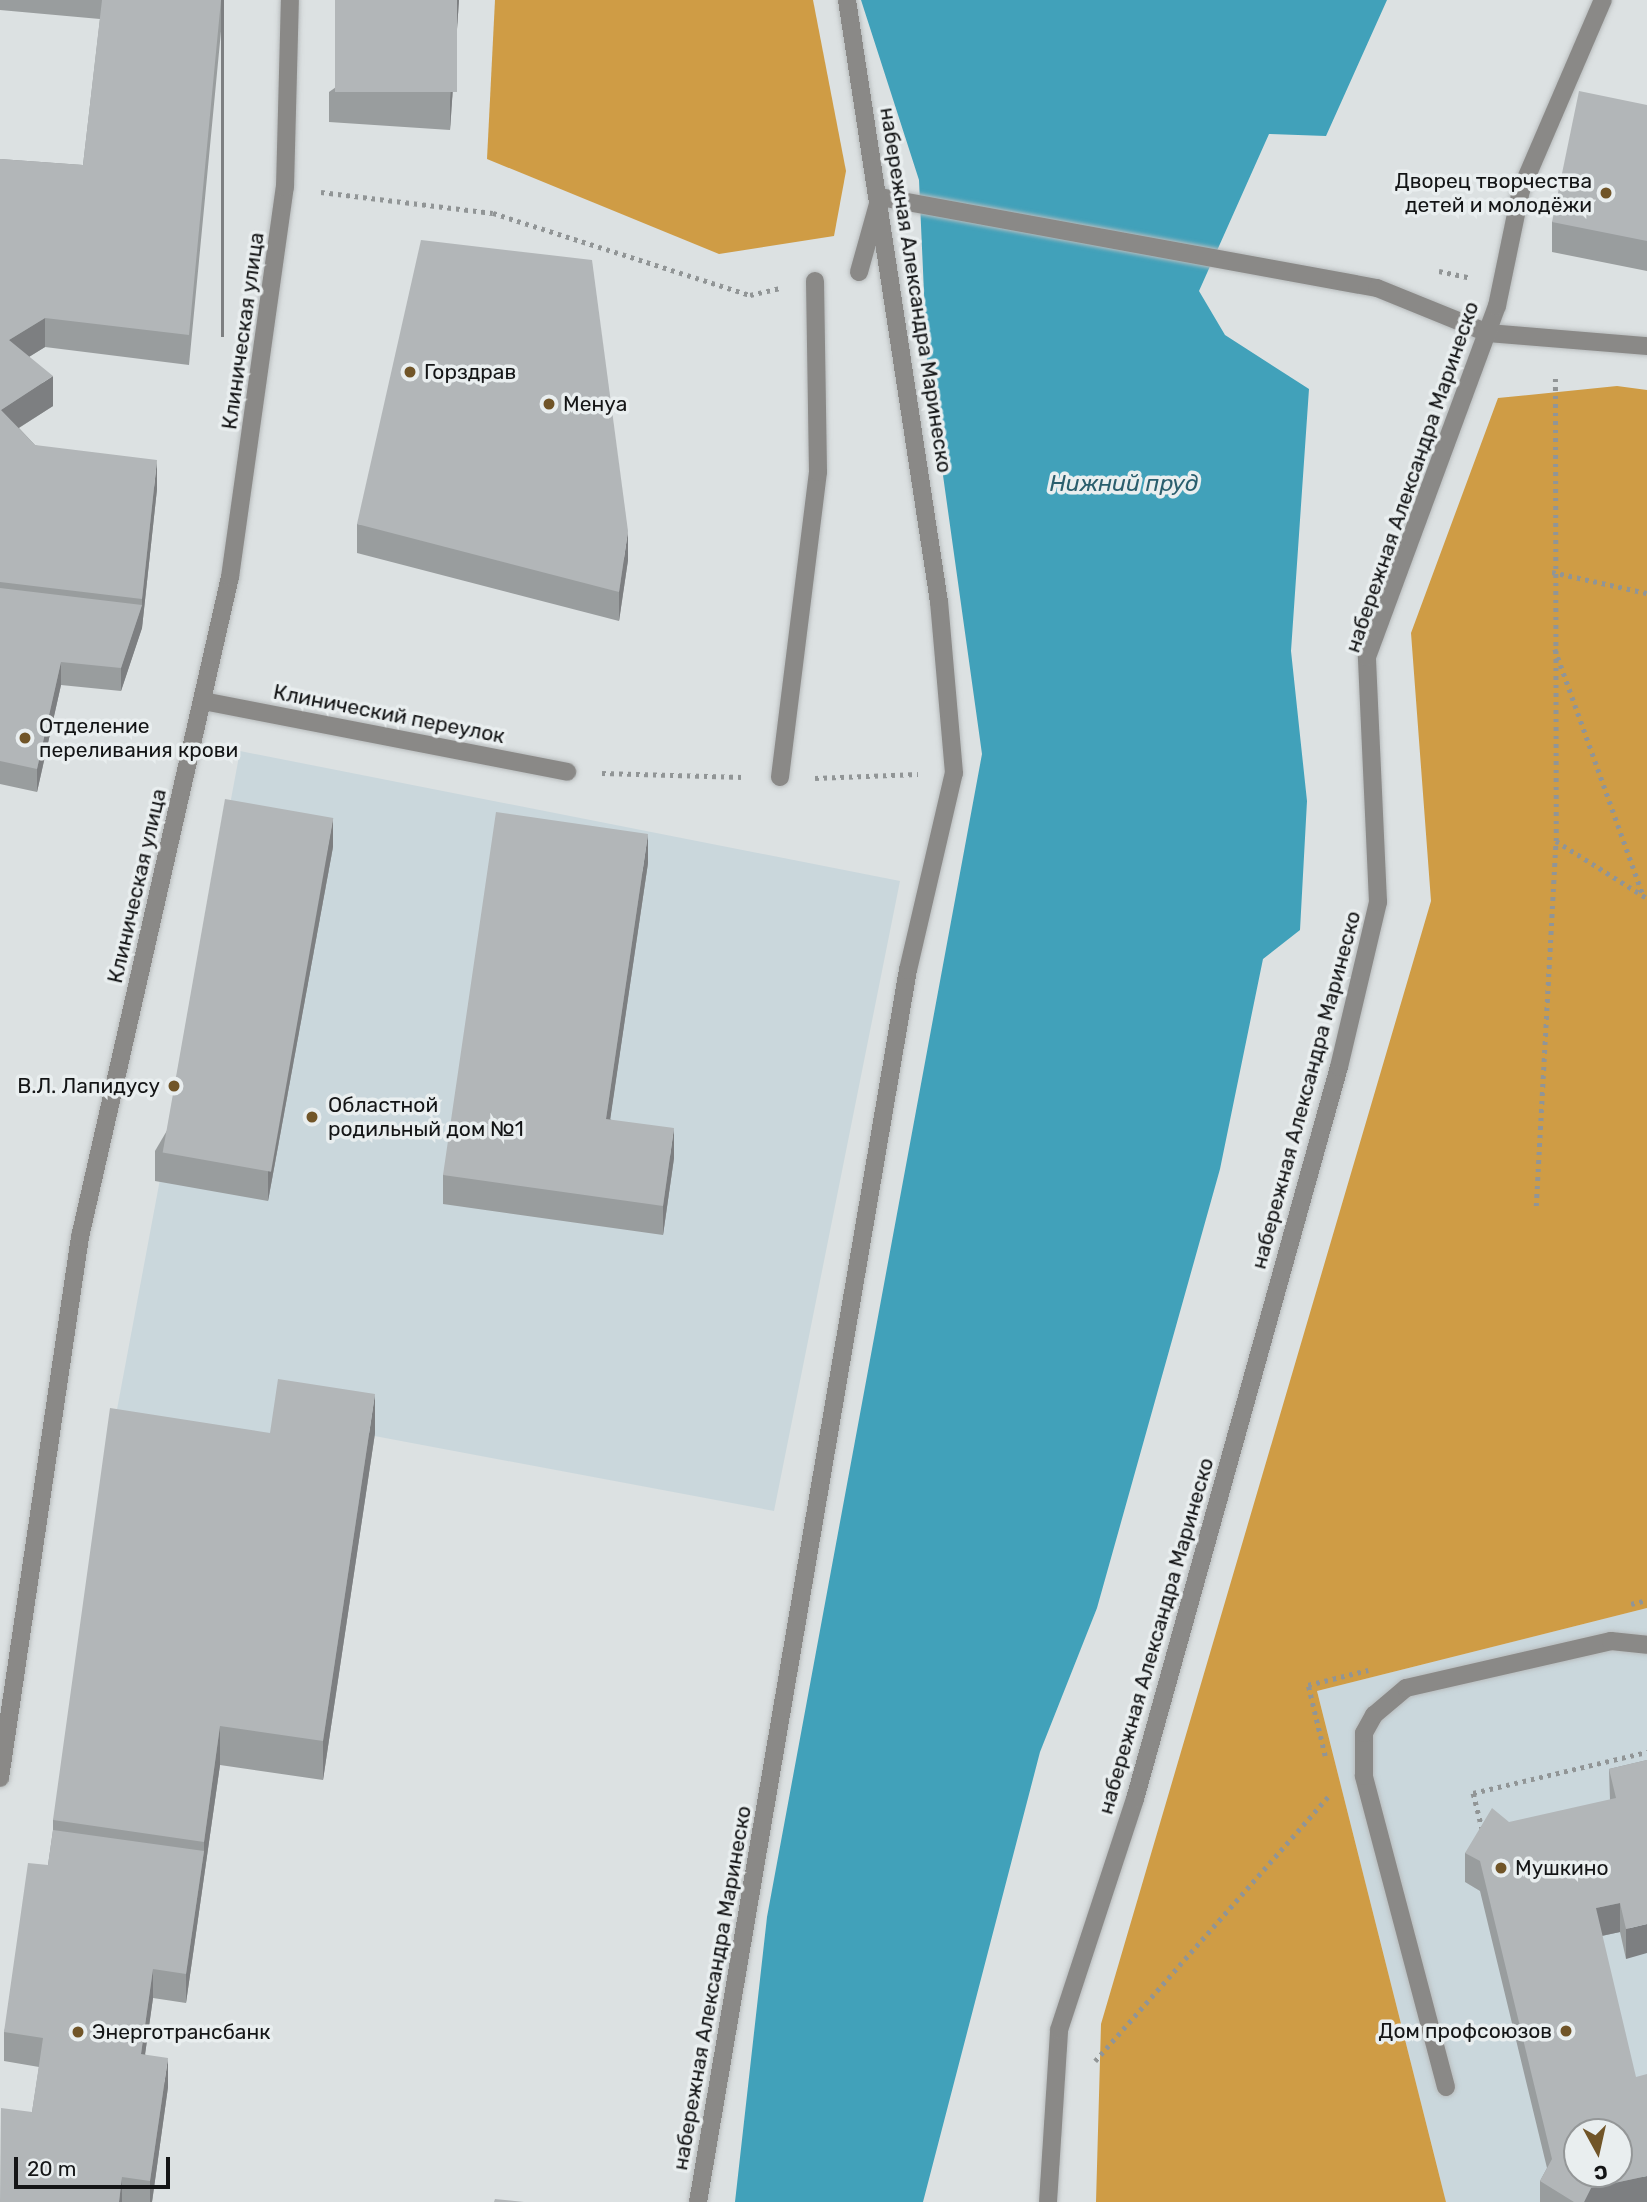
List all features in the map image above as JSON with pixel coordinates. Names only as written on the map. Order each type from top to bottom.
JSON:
[{"type":"street","name":"Клиническая улица","points":[[0,1778],[80,1237],[230,577],[285,187],[290,0]]},
{"type":"street","name":"набережная Александра Маринеско","points":[[698,2202],[906,984],[954,773],[939,602],[880,197],[847,0]]},
{"type":"street","name":"набережная Александра Маринеско","points":[[1048,2202],[1050,2112],[1059,2029],[1135,1799],[1339,1067],[1378,902],[1367,657],[1488,333],[1521,190],[1603,0]]},
{"type":"street","points":[[859,272],[880,197],[1377,288],[1488,333],[1647,346]]},
{"type":"street","points":[[780,777],[818,472],[814,281]]},
{"type":"street","name":"Клинический переулок","points":[[203,701],[567,772]]},
{"type":"street","points":[[1446,2087],[1364,1776],[1364,1733],[1374,1715],[1406,1688],[1611,1641],[1647,1645]]},
{"type":"path","points":[[285,187],[493,213],[750,295]]},
{"type":"path","points":[[1536,1206],[1556,841],[1552,572],[1555,340]]},
{"type":"path","points":[[1552,572],[1647,593]]},
{"type":"path","points":[[1553,646],[1645,897]]},
{"type":"path","points":[[1556,841],[1645,897]]},
{"type":"path","points":[[1620,1607],[1647,1600]]},
{"type":"path","points":[[1327,1764],[1308,1685],[1376,1668]]},
{"type":"path","points":[[1483,1834],[1473,1793],[1647,1752]]},
{"type":"path","points":[[1050,2112],[1334,1790]]},
{"type":"shaded area","points":[[495,0],[813,0],[846,171],[834,236],[719,254],[487,159]]},
{"type":"shaded area","points":[[1617,386],[1647,390],[1647,1608],[1317,1691],[1446,2202],[1096,2202],[1101,2024],[1431,901],[1411,633],[1498,398]]},
{"type":"shaded area","name":"Областной родильный дом №1","points":[[240,751],[900,881],[774,1511],[279,1418],[270,1472],[110,1447]]},
{"type":"shaded area","points":[[1647,1608],[1647,2202],[1446,2202],[1317,1691]]},
{"type":"water","name":"Нижний пруд","points":[[861,0],[1387,0],[1326,136],[1269,134],[1199,291],[1225,335],[1309,389],[1291,651],[1307,801],[1300,930],[1263,959],[1220,1169],[1097,1608],[1040,1752],[923,2202],[735,2202],[767,1917],[982,754],[927,361],[919,180]]},
{"type":"building","points":[[102,0],[221,0],[189,335],[45,318],[9,340],[53,376],[1,410],[35,445],[157,460],[142,599],[0,582],[0,159],[83,165]]},
{"type":"building","points":[[335,0],[457,0],[457,92],[335,92]]},
{"type":"building","name":"Дворец творчества детей и молодёжи","points":[[1579,91],[1647,105],[1647,241],[1552,222]]},
{"type":"building","points":[[421,240],[592,260],[628,531],[619,592],[357,524]]},
{"type":"building","name":"Отделение переливания крови","points":[[0,588],[142,605],[121,668],[61,662],[37,769],[0,761]]},
{"type":"building","points":[[225,799],[333,818],[271,1172],[163,1153]]},
{"type":"building","points":[[496,812],[648,834],[606,1119],[674,1128],[663,1206],[443,1175]]},
{"type":"building","points":[[278,1379],[375,1394],[323,1741],[220,1726],[204,1842],[53,1820],[110,1408],[270,1433]]},
{"type":"building","name":"Дом профсоюзов","points":[[1647,1760],[1647,1924],[1626,1929],[1620,1903],[1596,1908],[1636,2077],[1647,2074],[1647,2176],[1633,2179],[1633,2118],[1563,2118],[1563,2188],[1591,2188],[1584,2202],[1574,2202],[1540,2181],[1552,2159],[1480,1861],[1465,1853],[1492,1808],[1509,1822],[1616,1798],[1609,1769]]},
{"type":"building","name":"Энерготрансбанк","points":[[53,1830],[204,1851],[186,1974],[153,1969],[141,2054],[168,2058],[150,2181],[122,2177],[119,2202],[0,2202],[1,2108],[32,2112],[43,2038],[4,2032],[28,1863],[48,1865]]},
{"type":"building","points":[[495,2199],[524,2202],[494,2202]]},
{"type":"place","name":"Дворец творчества детей и молодёжи","points":[[1606,193]]},
{"type":"place","name":"Горздрав","points":[[410,372]]},
{"type":"place","name":"Менуа","points":[[549,404]]},
{"type":"place","name":"Отделение переливания крови","points":[[25,738]]},
{"type":"place","name":"В.Л. Лапидусу","points":[[174,1086]]},
{"type":"place","name":"Областной родильный дом №1","points":[[312,1117]]},
{"type":"place","name":"Мушкино","points":[[1501,1868]]},
{"type":"place","name":"Дом профсоюзов","points":[[1566,2031]]},
{"type":"place","name":"Энерготрансбанк","points":[[78,2032]]}]
